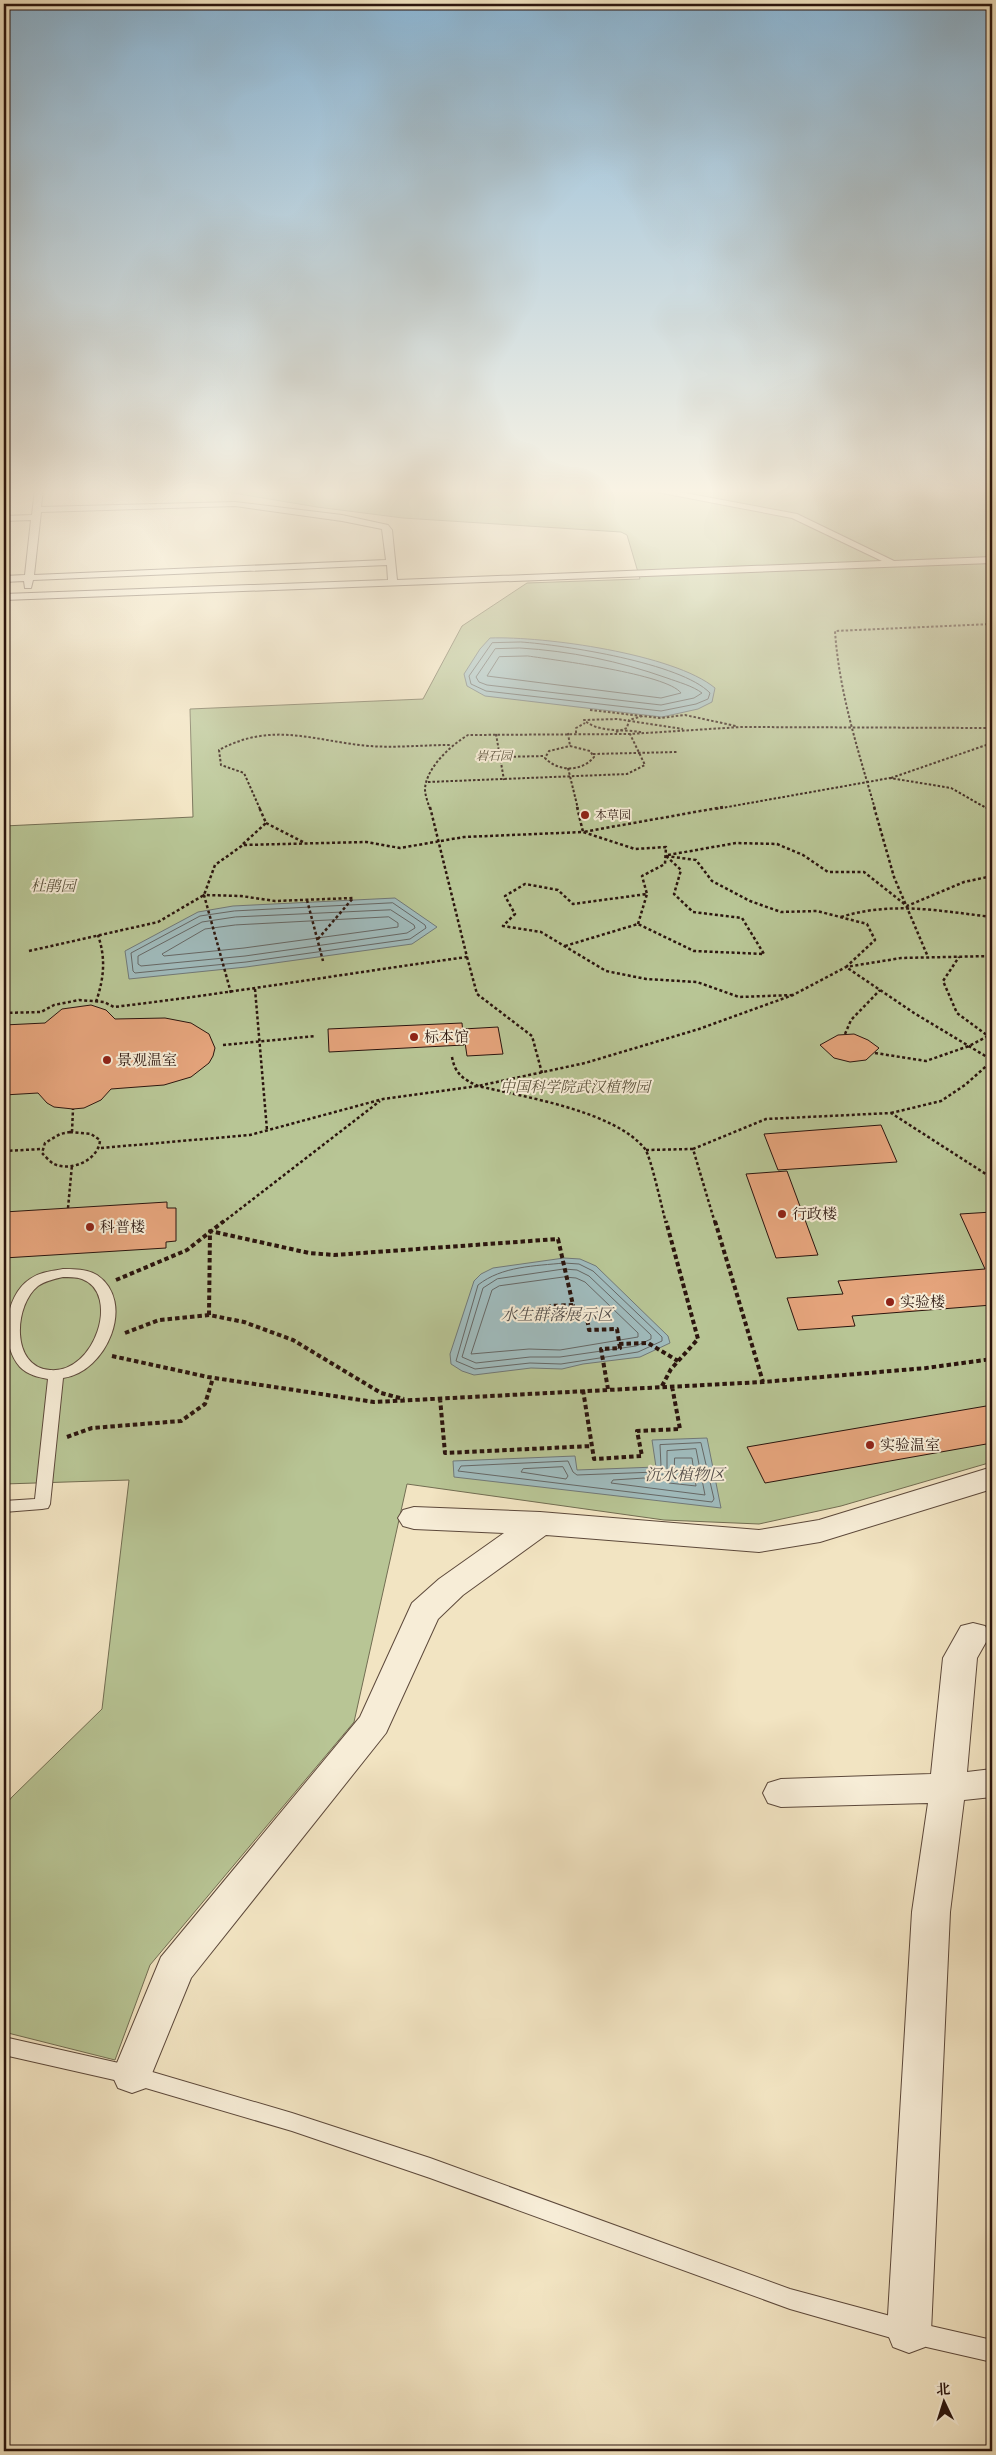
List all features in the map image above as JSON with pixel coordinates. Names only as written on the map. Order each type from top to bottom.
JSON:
[{"type":"street","points":[[414,1518],[540,1523],[759,1541],[820,1531],[992,1478]]},
{"type":"street","points":[[132,2075],[175,1969],[374,1724],[424,1612],[451,1587],[540,1523]]},
{"type":"street","points":[[909,2332],[931,1912],[948,1788],[960,1658],[973,1635]]},
{"type":"street","points":[[781,1794],[948,1788],[992,1783]]},
{"type":"lane","points":[[63,1273],[82,1274],[96,1282],[100,1287],[107,1315],[106,1332],[101,1344],[87,1364],[76,1370],[56,1374],[38,1373],[28,1369],[21,1362],[13,1335],[15,1314],[19,1303],[30,1286],[50,1275],[63,1273]]},
{"type":"lane","points":[[4,1506],[42,1504],[56,1374]]},
{"type":"lane","points":[[4,2046],[132,2075],[292,2122],[430,2168],[790,2300],[909,2332],[992,2351]]},
{"type":"path","points":[[928,957],[894,877],[851,726],[837,664],[835,631],[992,624]]},
{"type":"path","points":[[590,710],[660,718],[685,715],[741,727]]},
{"type":"path","points":[[594,711],[596,718]]},
{"type":"path","points":[[629,720],[643,716]]},
{"type":"path","points":[[586,723],[584,720],[596,718],[629,720],[689,731]]},
{"type":"path","points":[[613,733],[626,728],[629,720]]},
{"type":"path","points":[[576,733],[576,728],[586,723],[598,728],[626,728],[647,733]]},
{"type":"path","points":[[542,1073],[532,1036],[477,994],[425,789],[436,762],[450,745],[468,735],[496,734],[630,734],[741,727],[992,728]]},
{"type":"path","points":[[304,842],[266,823],[244,773],[221,765],[219,750],[234,740],[288,733],[368,746],[450,745]]},
{"type":"path","points":[[568,733],[570,746]]},
{"type":"path","points":[[496,734],[504,780]]},
{"type":"path","points":[[428,782],[628,774],[645,765],[630,734]]},
{"type":"path","points":[[243,845],[304,842],[366,842],[400,848],[464,837],[583,832],[868,784],[992,743]]},
{"type":"path","points":[[545,756],[554,748],[570,746],[584,748],[593,754],[677,752]]},
{"type":"path","points":[[545,756],[547,761],[552,764],[568,768],[588,764],[592,761],[593,754]]},
{"type":"path","points":[[500,757],[545,756]]},
{"type":"path","points":[[568,768],[583,832]]},
{"type":"path","points":[[890,778],[951,788],[992,811]]},
{"type":"path","points":[[231,993],[204,895],[215,865],[243,845],[266,823]]},
{"type":"path","points":[[583,832],[635,849],[666,847],[665,864],[642,876],[648,894],[638,924]]},
{"type":"path","points":[[665,856],[736,843],[777,844],[804,855],[828,872],[864,872],[906,906]]},
{"type":"path","points":[[101,1148],[250,1135],[383,1099],[478,1086],[585,1063],[699,1029],[792,995],[846,967],[875,940],[867,924],[817,911],[781,912],[758,904],[712,881],[696,860],[665,856]]},
{"type":"path","points":[[564,946],[638,924],[694,951],[764,954],[742,918],[693,912],[674,894],[681,870],[665,856]]},
{"type":"path","points":[[906,906],[964,882],[992,876]]},
{"type":"path","points":[[648,894],[572,904],[558,890],[525,884],[505,896],[515,914],[504,926],[541,932],[606,971],[646,979],[697,982],[739,997],[792,995]]},
{"type":"path","points":[[29,951],[158,922],[204,895],[241,896],[274,902],[353,898],[318,939]]},
{"type":"path","points":[[308,900],[323,962]]},
{"type":"path","points":[[840,917],[862,909],[906,906],[992,917]]},
{"type":"path","points":[[96,1002],[104,979],[105,951],[98,935]]},
{"type":"path","points":[[846,967],[901,958],[992,956]]},
{"type":"path","points":[[4,1013],[41,1012],[54,1005],[79,1000],[114,1007],[231,993],[327,976],[467,957]]},
{"type":"path","points":[[875,1053],[926,1061],[969,1046],[988,1036],[957,1014],[943,981],[959,957]]},
{"type":"path","points":[[646,1150],[693,1150],[766,1119],[891,1113],[941,1101],[965,1085],[992,1061],[846,967]]},
{"type":"path","points":[[255,989],[267,1130]]},
{"type":"path","points":[[845,1034],[851,1020],[880,990]]},
{"type":"path","points":[[223,1045],[316,1036]]},
{"type":"path","points":[[452,1056],[454,1069],[463,1079],[478,1086],[575,1110],[624,1130],[646,1150],[698,1339],[670,1369],[662,1386]]},
{"type":"path","points":[[100,1287],[187,1250],[383,1099]]},
{"type":"path","points":[[72,1132],[73,1109]]},
{"type":"path","points":[[891,1113],[992,1178]]},
{"type":"path","points":[[4,1152],[42,1149],[52,1138],[72,1132],[96,1137],[100,1142],[101,1148],[97,1155],[90,1160],[72,1165],[52,1163],[45,1159],[42,1149]]},
{"type":"path","points":[[693,1150],[763,1382]]},
{"type":"path","points":[[68,1208],[72,1165]]},
{"type":"path","points":[[209,1316],[210,1231]]},
{"type":"path","points":[[210,1231],[309,1253],[334,1255],[558,1239],[573,1305],[550,1306],[551,1314],[586,1312],[589,1330],[616,1328],[620,1348],[601,1348],[608,1389]]},
{"type":"path","points":[[120,1336],[128,1330],[159,1320],[209,1316],[244,1322],[293,1340],[382,1393],[408,1400]]},
{"type":"path","points":[[619,1344],[648,1343],[678,1361]]},
{"type":"path","points":[[108,1356],[213,1378],[374,1402],[763,1382],[926,1368],[992,1359]]},
{"type":"path","points":[[48,1444],[92,1428],[181,1421],[205,1404],[213,1378]]},
{"type":"path","points":[[583,1390],[594,1459],[642,1456],[637,1431],[680,1429],[672,1386]]},
{"type":"path","points":[[440,1398],[445,1453],[592,1446]]},
{"type":"green space","name":"中国科学院武汉植物园","points":[[496,604],[992,604],[992,1462],[841,1506],[759,1524],[664,1520],[407,1484],[354,1722],[150,1965],[115,2060],[4,2032],[4,1807],[102,1709],[129,1480],[4,1484],[4,826],[193,817],[190,709],[423,699],[462,626]]},
{"type":"water","points":[[490,638],[542,640],[574,644],[640,657],[696,676],[715,688],[712,702],[698,709],[662,717],[485,696],[467,686],[464,674],[480,649]]},
{"type":"water","points":[[395,898],[437,927],[412,944],[246,967],[129,979],[125,951],[198,912],[233,906]]},
{"type":"water","name":"水生群落展示区","points":[[564,1258],[580,1259],[596,1266],[668,1336],[670,1343],[640,1357],[583,1364],[562,1369],[531,1368],[474,1375],[462,1371],[451,1364],[450,1354],[474,1281],[481,1274],[493,1268]]},
{"type":"water","name":"沉水植物区","points":[[707,1438],[721,1508],[454,1477],[453,1461],[575,1456],[577,1470],[656,1467],[652,1440]]},
{"type":"building","name":"景观温室","points":[[91,1005],[106,1010],[115,1019],[165,1018],[191,1023],[209,1034],[215,1048],[213,1056],[209,1063],[191,1077],[164,1085],[111,1089],[101,1100],[84,1108],[54,1107],[47,1103],[38,1093],[4,1095],[4,1025],[45,1023],[62,1009]]},
{"type":"building","name":"标本馆","points":[[462,1023],[464,1045],[329,1052],[328,1029]]},
{"type":"building","points":[[498,1027],[503,1054],[467,1056],[463,1029]]},
{"type":"building","points":[[854,1034],[868,1040],[879,1048],[866,1060],[850,1062],[834,1058],[820,1045],[838,1035]]},
{"type":"building","points":[[881,1125],[897,1162],[778,1170],[764,1134]]},
{"type":"building","name":"行政楼","points":[[787,1171],[818,1255],[776,1258],[746,1174]]},
{"type":"building","name":"科普楼","points":[[167,1202],[167,1208],[176,1208],[176,1241],[166,1242],[166,1248],[4,1258],[4,1212]]},
{"type":"building","name":"实验楼","points":[[992,1212],[992,1305],[852,1316],[855,1326],[798,1330],[787,1298],[843,1294],[838,1281],[985,1269],[960,1214]]},
{"type":"building","name":"实验温室","points":[[992,1405],[992,1443],[765,1483],[747,1447]]},
{"type":"place","name":"本草园","points":[[585,815]]},
{"type":"place","name":"标本馆","points":[[414,1037]]},
{"type":"place","name":"景观温室","points":[[107,1060]]},
{"type":"place","name":"行政楼","points":[[782,1214]]},
{"type":"place","name":"科普楼","points":[[90,1227]]},
{"type":"place","name":"实验楼","points":[[890,1302]]},
{"type":"place","name":"实验温室","points":[[870,1445]]},
{"type":"park label","name":"岩石园","points":[[494,756]]},
{"type":"park label","name":"杜鹃园","points":[[53,886]]}]
